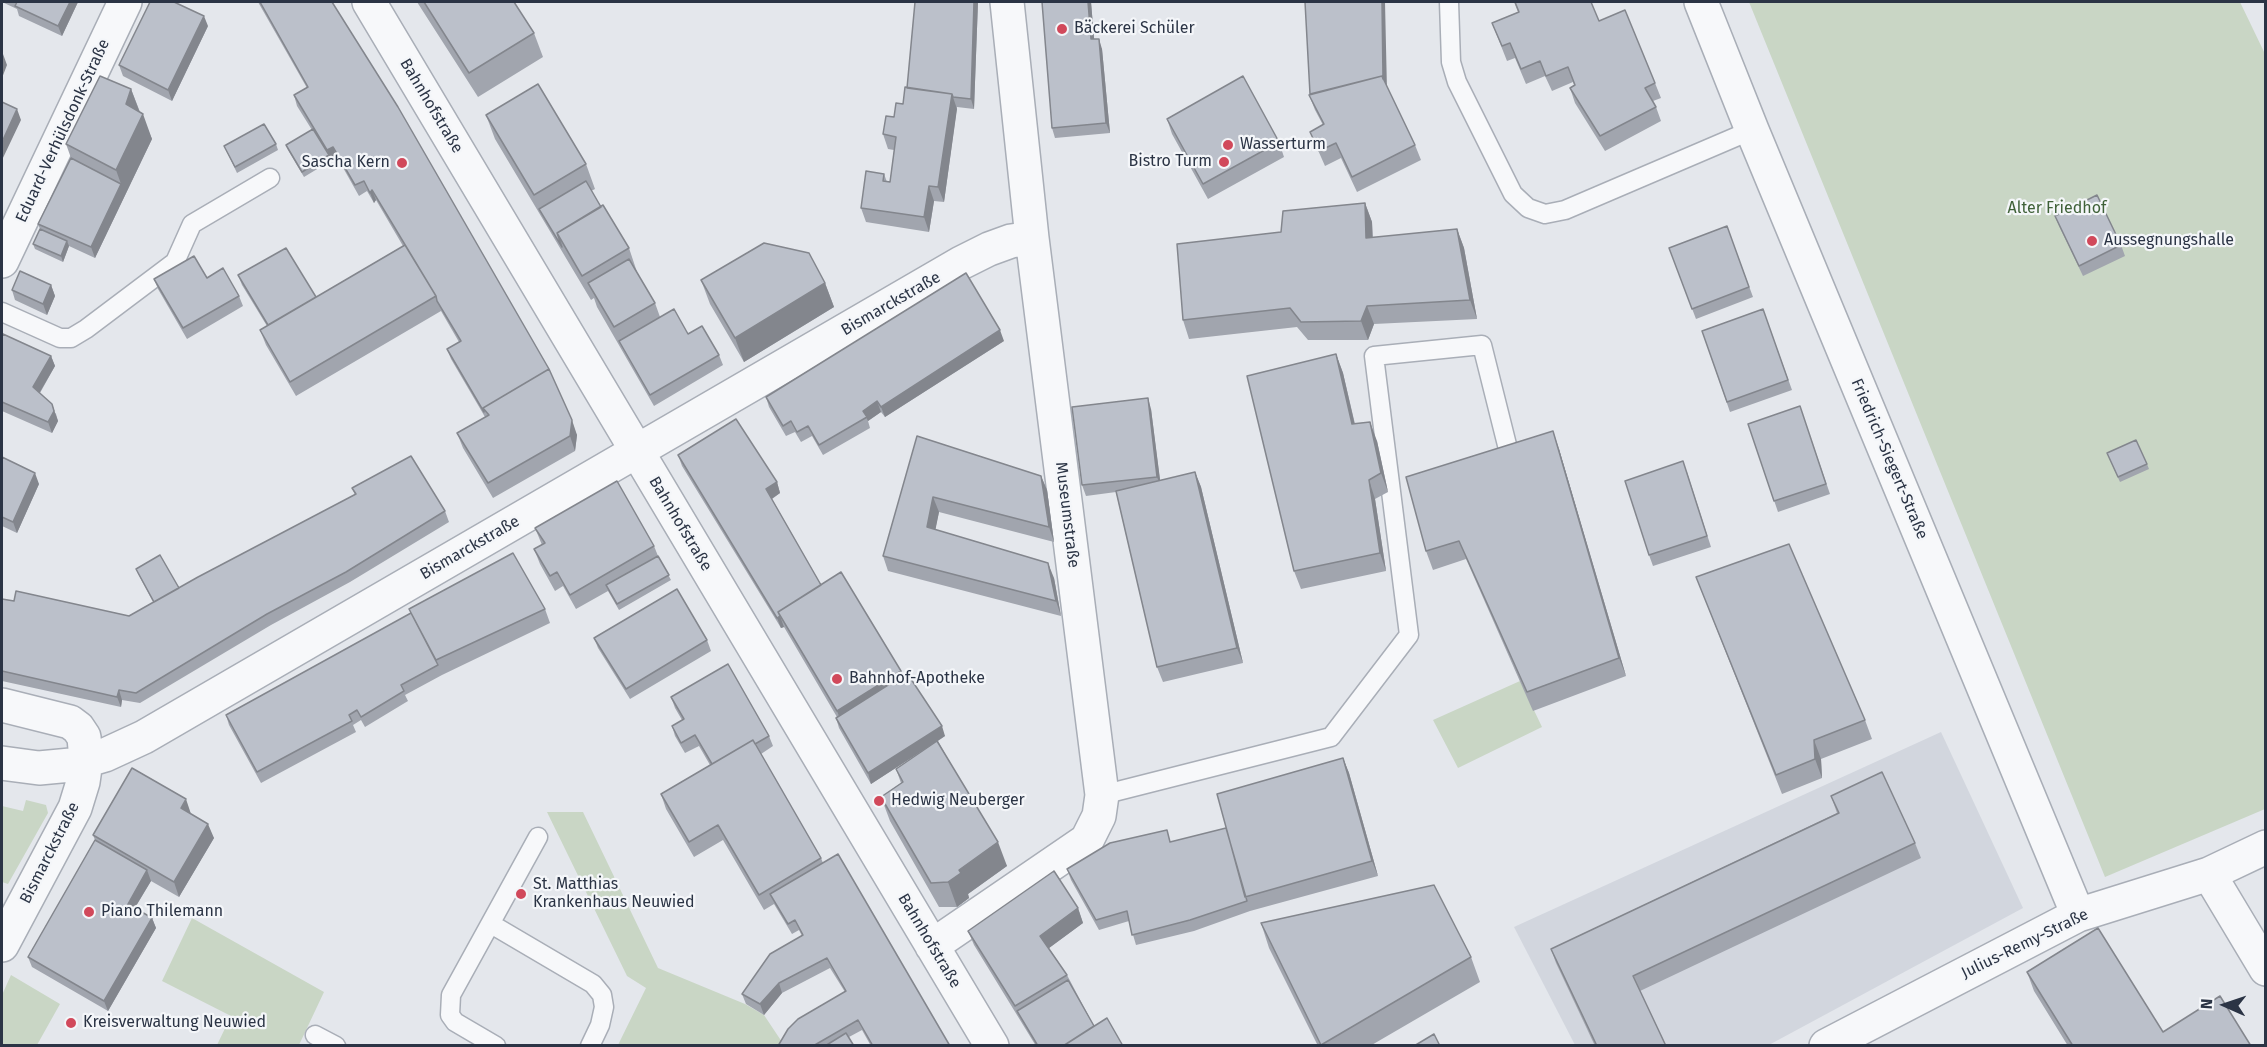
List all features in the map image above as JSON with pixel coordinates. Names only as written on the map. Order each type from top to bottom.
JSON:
[{"type":"street","name":"Eduard-Verhülsdonk-Straße","points":[[2,261],[124,2]]},
{"type":"street","name":"Bahnhofstraße","points":[[369,2],[992,1046]]},
{"type":"street","name":"Museumstraße","points":[[932,946],[1088,840],[1099,816],[1102,795],[1032,238],[1007,2]]},
{"type":"street","name":"Friedrich-Siegert-Straße","points":[[1701,2],[2078,915]]},
{"type":"street","name":"Bismarckstraße","points":[[2,945],[75,808],[83,782],[86,761],[144,737],[962,263],[1004,243],[1032,238]]},
{"type":"street","points":[[2,705],[70,722],[84,737],[86,761],[39,768],[2,764]]},
{"type":"street","name":"Julius-Remy-Straße","points":[[1826,1046],[2078,915],[2209,874],[2265,847]]},
{"type":"street","points":[[2209,874],[2265,969]]},
{"type":"lane","points":[[1449,2],[1451,62],[1457,82],[1513,194],[1528,208],[1545,214],[1565,210],[1752,130]]},
{"type":"lane","points":[[2,312],[60,338],[71,338],[87,329],[175,262],[192,224],[270,178]]},
{"type":"lane","points":[[1102,795],[1332,738],[1409,635],[1374,356],[1482,345],[1508,448]]},
{"type":"lane","points":[[496,1046],[455,1022],[450,1015],[451,995],[538,837]]},
{"type":"lane","points":[[491,924],[593,984],[602,996],[604,1007],[600,1025],[590,1046]]},
{"type":"lane","points":[[315,1035],[336,1046]]},
{"type":"shaded area","points":[[1941,732],[2023,908],[1767,1046],[1575,1045],[1514,927]]},
{"type":"green space","name":"Alter Friedhof","points":[[1749,2],[2240,2],[2266,56],[2265,809],[2105,877]]},
{"type":"green space","points":[[1520,681],[1542,727],[1458,768],[1433,720]]},
{"type":"green space","points":[[26,800],[46,805],[48,813],[8,884],[2,882],[2,806],[23,811]]},
{"type":"green space","points":[[547,812],[583,812],[658,968],[745,1004],[764,1015],[784,1045],[618,1045],[646,988],[627,976]]},
{"type":"green space","points":[[192,918],[324,992],[299,1045],[217,1045],[231,1016],[162,981]]},
{"type":"green space","points":[[11,975],[60,1004],[37,1045],[2,1045],[2,995]]},
{"type":"building","points":[[17,2],[70,2],[58,26],[15,6]]},
{"type":"building","points":[[150,2],[174,2],[204,16],[168,90],[119,65]]},
{"type":"building","points":[[260,2],[332,2],[398,107],[549,369],[483,408],[484,412],[447,349],[461,341],[436,296],[372,190],[370,193],[364,181],[355,185],[333,147],[327,150],[294,95],[308,87]]},
{"type":"building","points":[[424,2],[514,2],[534,33],[469,73]]},
{"type":"building","points":[[915,2],[974,2],[971,99],[907,88]]},
{"type":"building","points":[[1042,2],[1088,2],[1091,39],[1099,39],[1106,123],[1052,128]]},
{"type":"building","points":[[1305,2],[1382,2],[1383,79],[1382,76],[1310,94]]},
{"type":"building","points":[[1515,2],[1591,2],[1599,21],[1625,10],[1655,83],[1645,88],[1656,107],[1600,136],[1570,88],[1575,85],[1568,67],[1546,76],[1540,61],[1521,69],[1510,43],[1502,46],[1492,23],[1519,12]]},
{"type":"building","points":[[100,76],[131,89],[126,104],[143,114],[116,170],[66,144]]},
{"type":"building","name":"Wasserturm","points":[[1243,76],[1279,142],[1203,184],[1167,119]]},
{"type":"building","points":[[1382,76],[1415,145],[1352,177],[1336,143],[1319,151],[1310,132],[1324,124],[1309,95]]},
{"type":"building","points":[[538,84],[586,164],[534,195],[486,115]]},
{"type":"building","points":[[905,87],[952,94],[938,187],[929,186],[924,217],[861,208],[866,171],[884,174],[883,181],[890,182],[896,137],[883,134],[886,116],[894,117],[896,103],[903,104]]},
{"type":"building","points":[[2,102],[17,109],[2,142]]},
{"type":"building","points":[[264,124],[276,144],[235,167],[224,146]]},
{"type":"building","points":[[313,129],[329,155],[302,172],[286,145]]},
{"type":"building","points":[[71,158],[121,184],[91,247],[38,224]]},
{"type":"building","points":[[586,181],[601,207],[557,233],[562,247],[539,209]]},
{"type":"building","name":"Aussegnungshalle","points":[[2097,195],[2121,245],[2079,266],[2055,216]]},
{"type":"building","points":[[1365,203],[1366,238],[1457,229],[1470,300],[1367,306],[1361,321],[1301,322],[1290,308],[1183,320],[1177,244],[1281,232],[1283,211]]},
{"type":"building","points":[[603,205],[629,248],[582,276],[557,233]]},
{"type":"building","points":[[1727,226],[1749,287],[1692,309],[1669,248]]},
{"type":"building","points":[[40,229],[67,241],[61,256],[33,244]]},
{"type":"building","points":[[764,243],[809,253],[825,283],[735,338],[701,280]]},
{"type":"building","points":[[405,245],[436,296],[290,382],[260,330]]},
{"type":"building","points":[[286,248],[316,297],[268,325],[238,275]]},
{"type":"building","points":[[194,256],[207,278],[223,268],[239,296],[183,328],[154,279]]},
{"type":"building","points":[[629,259],[655,303],[614,327],[588,283]]},
{"type":"building","points":[[20,271],[51,285],[43,304],[12,290]]},
{"type":"building","points":[[966,273],[1000,330],[881,407],[877,401],[863,411],[867,417],[819,445],[808,426],[797,432],[791,421],[783,426],[766,397]]},
{"type":"building","points":[[674,309],[688,334],[702,326],[719,355],[650,395],[619,341]]},
{"type":"building","points":[[1763,309],[1788,380],[1727,402],[1702,331]]},
{"type":"building","points":[[3,334],[51,356],[33,387],[52,404],[54,411],[48,422],[2,402]]},
{"type":"building","points":[[1336,354],[1352,424],[1370,422],[1381,473],[1369,480],[1380,553],[1294,571],[1247,376]]},
{"type":"building","points":[[549,369],[572,420],[570,436],[488,483],[457,433],[489,415],[483,408]]},
{"type":"building","points":[[1148,398],[1157,477],[1082,485],[1072,407]]},
{"type":"building","points":[[1800,406],[1826,484],[1774,501],[1748,424]]},
{"type":"building","points":[[736,419],[777,482],[766,489],[821,585],[778,612],[780,616],[777,618],[678,455]]},
{"type":"building","points":[[1553,431],[1619,658],[1527,692],[1459,541],[1426,551],[1406,477]]},
{"type":"building","points":[[917,436],[1041,476],[1049,527],[933,497],[927,527],[1048,563],[1056,601],[883,556]]},
{"type":"building","points":[[2136,440],[2147,464],[2118,477],[2107,453]]},
{"type":"building","points":[[411,456],[445,511],[346,572],[267,614],[136,693],[119,690],[117,697],[2,671],[2,599],[14,601],[16,591],[129,616],[356,494],[352,488]]},
{"type":"building","points":[[2,457],[35,473],[13,522],[2,517]]},
{"type":"building","points":[[1683,461],[1707,536],[1649,555],[1625,481]]},
{"type":"building","points":[[1195,472],[1237,648],[1157,667],[1116,491]]},
{"type":"building","points":[[617,481],[654,546],[570,595],[557,572],[550,576],[534,549],[545,543],[535,528]]},
{"type":"building","points":[[1789,544],[1865,720],[1814,740],[1815,759],[1776,775],[1696,577]]},
{"type":"building","points":[[513,553],[545,609],[436,660],[409,609]]},
{"type":"building","points":[[160,555],[179,588],[154,602],[136,569]]},
{"type":"building","points":[[658,556],[669,575],[617,604],[606,585]]},
{"type":"building","points":[[841,572],[901,671],[837,711],[778,612]]},
{"type":"building","points":[[677,589],[707,640],[626,689],[594,638]]},
{"type":"building","points":[[411,613],[438,665],[401,685],[404,691],[361,717],[357,710],[349,715],[352,721],[257,772],[226,715]]},
{"type":"building","points":[[728,664],[769,736],[755,744],[753,740],[712,764],[695,735],[681,743],[672,726],[684,719],[671,697]]},
{"type":"building","points":[[907,673],[942,726],[868,773],[836,718]]},
{"type":"building","points":[[753,740],[821,858],[759,895],[718,825],[689,842],[661,794]]},
{"type":"building","points":[[937,741],[998,842],[959,870],[961,873],[948,882],[931,883],[881,797],[903,782],[896,769]]},
{"type":"building","points":[[1343,758],[1372,861],[1245,897],[1217,794]]},
{"type":"building","points":[[132,768],[186,799],[181,808],[208,824],[174,882],[93,835]]},
{"type":"building","points":[[1882,772],[1915,843],[1633,976],[1666,1046],[1597,1046],[1551,949],[1839,813],[1831,796]]},
{"type":"building","points":[[1226,828],[1247,901],[1190,920],[1132,935],[1127,911],[1096,920],[1067,869],[1110,843],[1167,830],[1170,842]]},
{"type":"building","points":[[95,840],[147,870],[128,904],[152,918],[104,1001],[28,957]]},
{"type":"building","points":[[838,854],[950,1046],[873,1046],[858,1020],[813,1046],[778,1046],[788,1029],[798,1019],[846,991],[827,958],[779,983],[760,1004],[742,994],[770,954],[803,935],[795,920],[788,924],[770,894]]},
{"type":"building","points":[[1054,871],[1078,908],[1040,936],[1067,975],[1015,1006],[968,931]]},
{"type":"building","points":[[1434,885],[1471,957],[1321,1045],[1261,923]]},
{"type":"building","points":[[2098,928],[2163,1032],[2220,996],[2251,1046],[2073,1046],[2027,972]]},
{"type":"building","points":[[1068,980],[1094,1026],[1063,1046],[1038,1046],[1017,1011]]},
{"type":"building","points":[[1107,1018],[1123,1046],[1063,1046]]},
{"type":"building","points":[[846,1033],[854,1046],[825,1046]]},
{"type":"building","points":[[1434,1034],[1440,1046],[1414,1046]]},
{"type":"place","name":"Bäckerei Schüler","points":[[1062,29]]},
{"type":"place","name":"Wasserturm","points":[[1228,145]]},
{"type":"place","name":"Bistro Turm","points":[[1224,162]]},
{"type":"place","name":"Sascha Kern","points":[[402,163]]},
{"type":"place","name":"Aussegnungshalle","points":[[2092,241]]},
{"type":"place","name":"Bahnhof-Apotheke","points":[[837,679]]},
{"type":"place","name":"Hedwig Neuberger","points":[[879,801]]},
{"type":"place","name":"St. Matthias Krankenhaus Neuwied","points":[[521,894]]},
{"type":"place","name":"Piano Thilemann","points":[[89,912]]},
{"type":"place","name":"Kreisverwaltung Neuwied","points":[[71,1023]]}]
